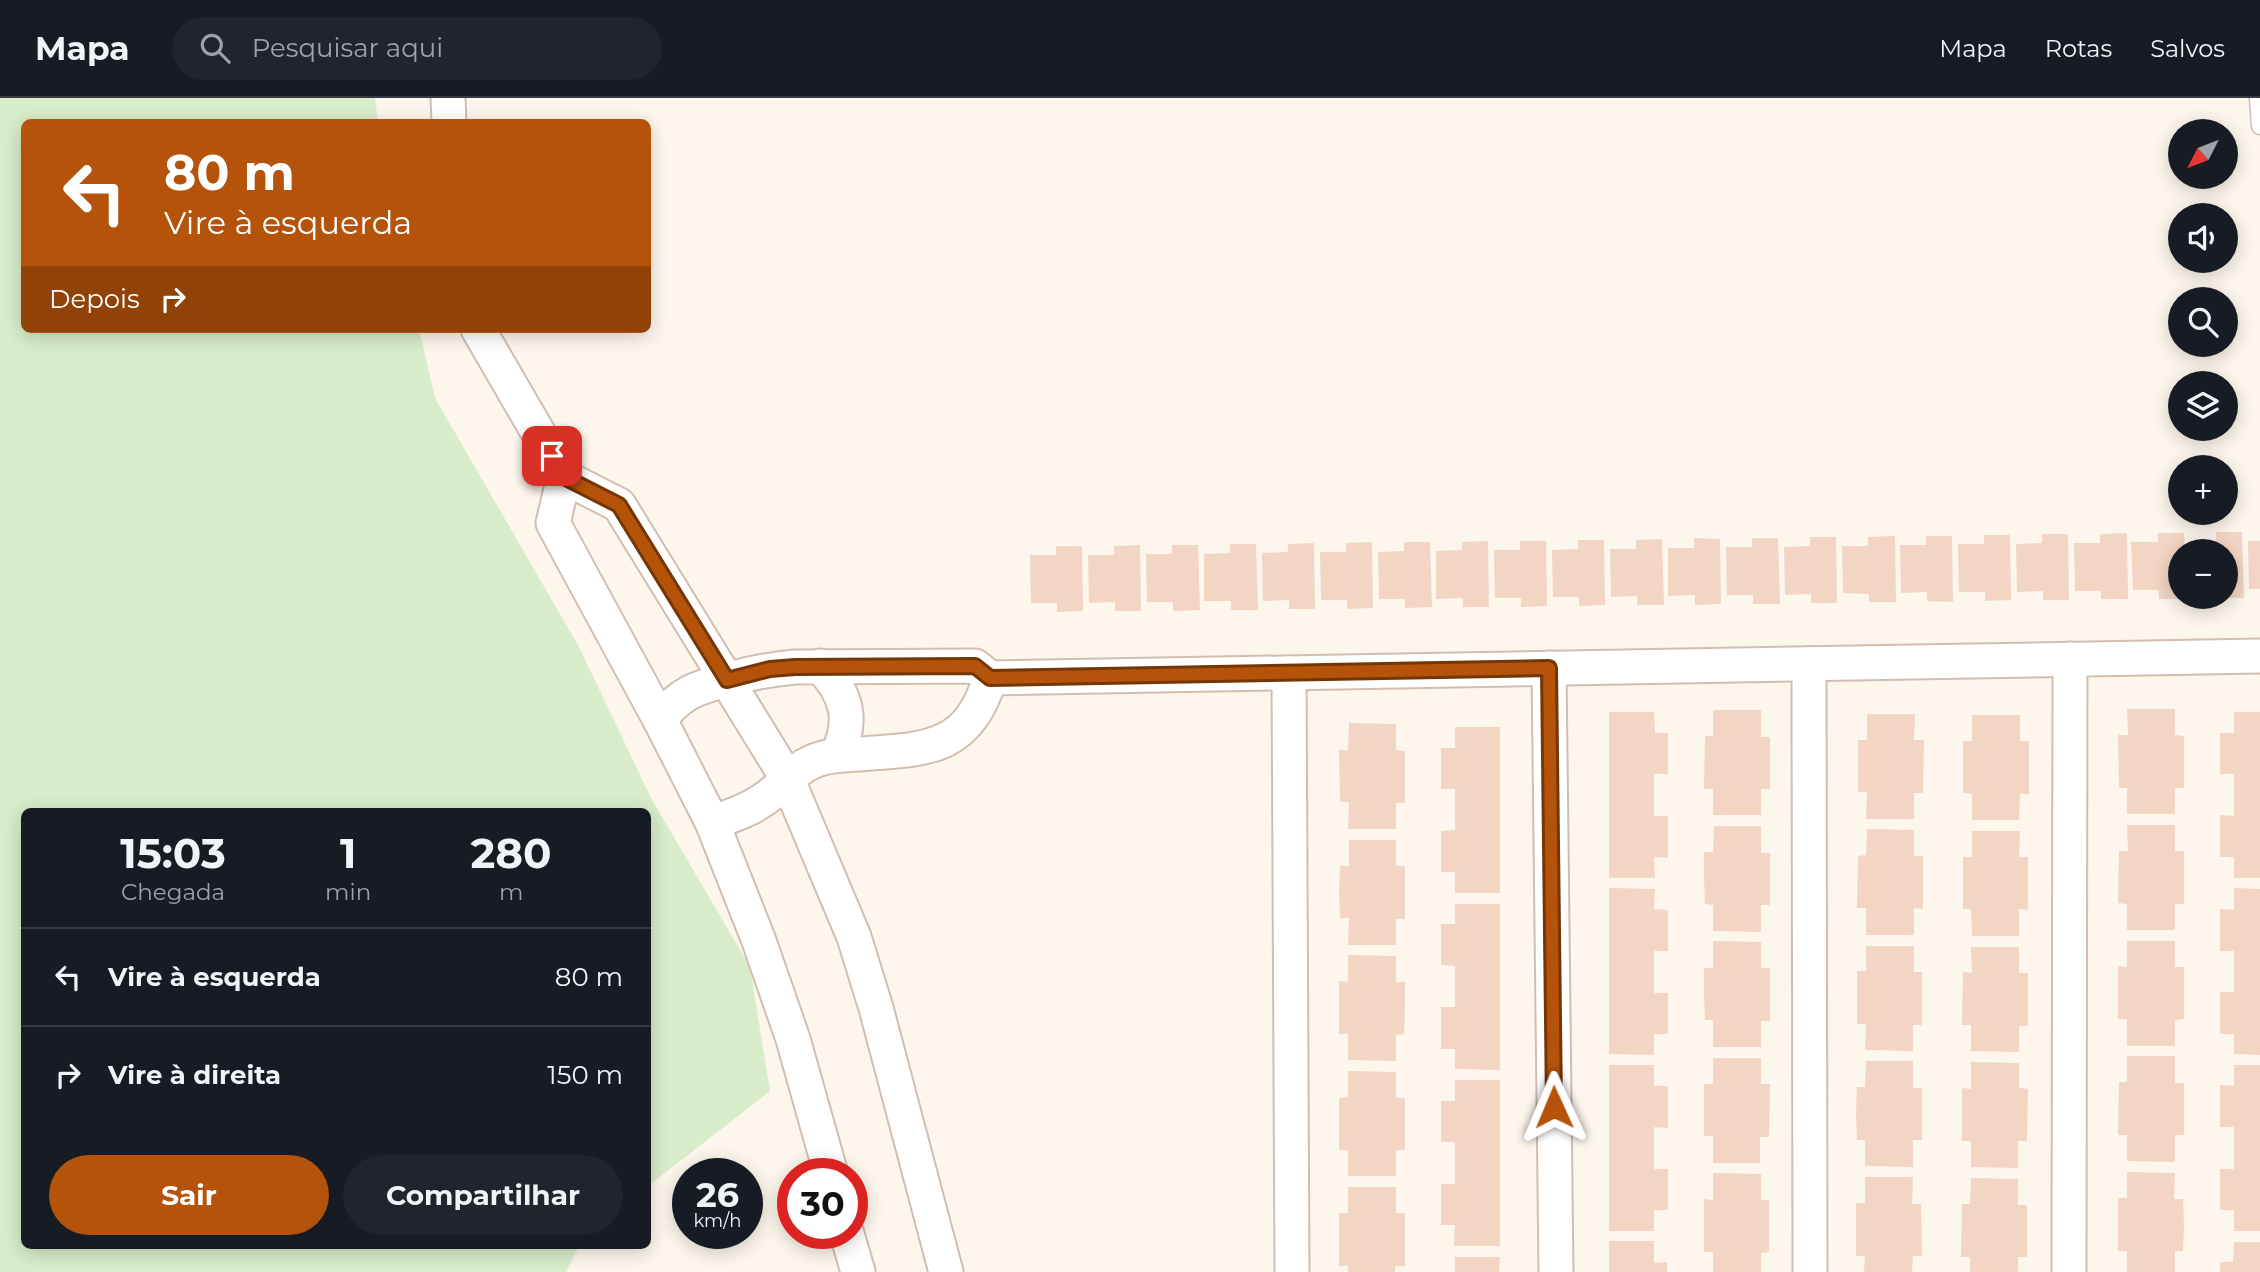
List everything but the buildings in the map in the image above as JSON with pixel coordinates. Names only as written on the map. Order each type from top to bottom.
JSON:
[{"type":"street","points":[[449,98],[450,119]]},
{"type":"street","points":[[480,333],[564,477],[619,505],[787,778],[854,937],[946,1272]]},
{"type":"street","points":[[564,477],[553,523],[712,822],[760,941],[793,1039],[826,1158]]},
{"type":"street","points":[[660,720],[669,707],[689,692],[711,683],[770,669],[820,666],[975,666],[990,678],[2260,656]]},
{"type":"street","points":[[2068,1272],[2070,659]]},
{"type":"street","points":[[1808,664],[1810,1272]]},
{"type":"street","points":[[820,666],[842,694],[846,710],[844,742],[837,755]]},
{"type":"street","points":[[1549,668],[1556,1272]]},
{"type":"street","points":[[1289,673],[1292,1272]]},
{"type":"street","points":[[712,822],[754,807],[772,794],[787,778],[812,762],[837,755],[922,749],[937,744],[963,727],[976,713],[990,678]]},
{"type":"street","points":[[851,1249],[858,1272]]},
{"type":"lane","points":[[2258,98],[2260,126]]},
{"type":"green space","points":[[0,98],[375,98],[378,119],[21,119],[21,333],[420,333],[435,398],[579,647],[651,798],[750,967],[770,1091],[684,1158],[672,1158],[672,1167],[651,1184],[651,808],[21,808],[21,1249],[578,1249],[566,1272],[0,1272]]},
{"type":"route","points":[[552,456],[564,477],[619,505],[727,680],[770,669],[795,667],[975,666],[990,678],[1549,668],[1554,1107]]}]
